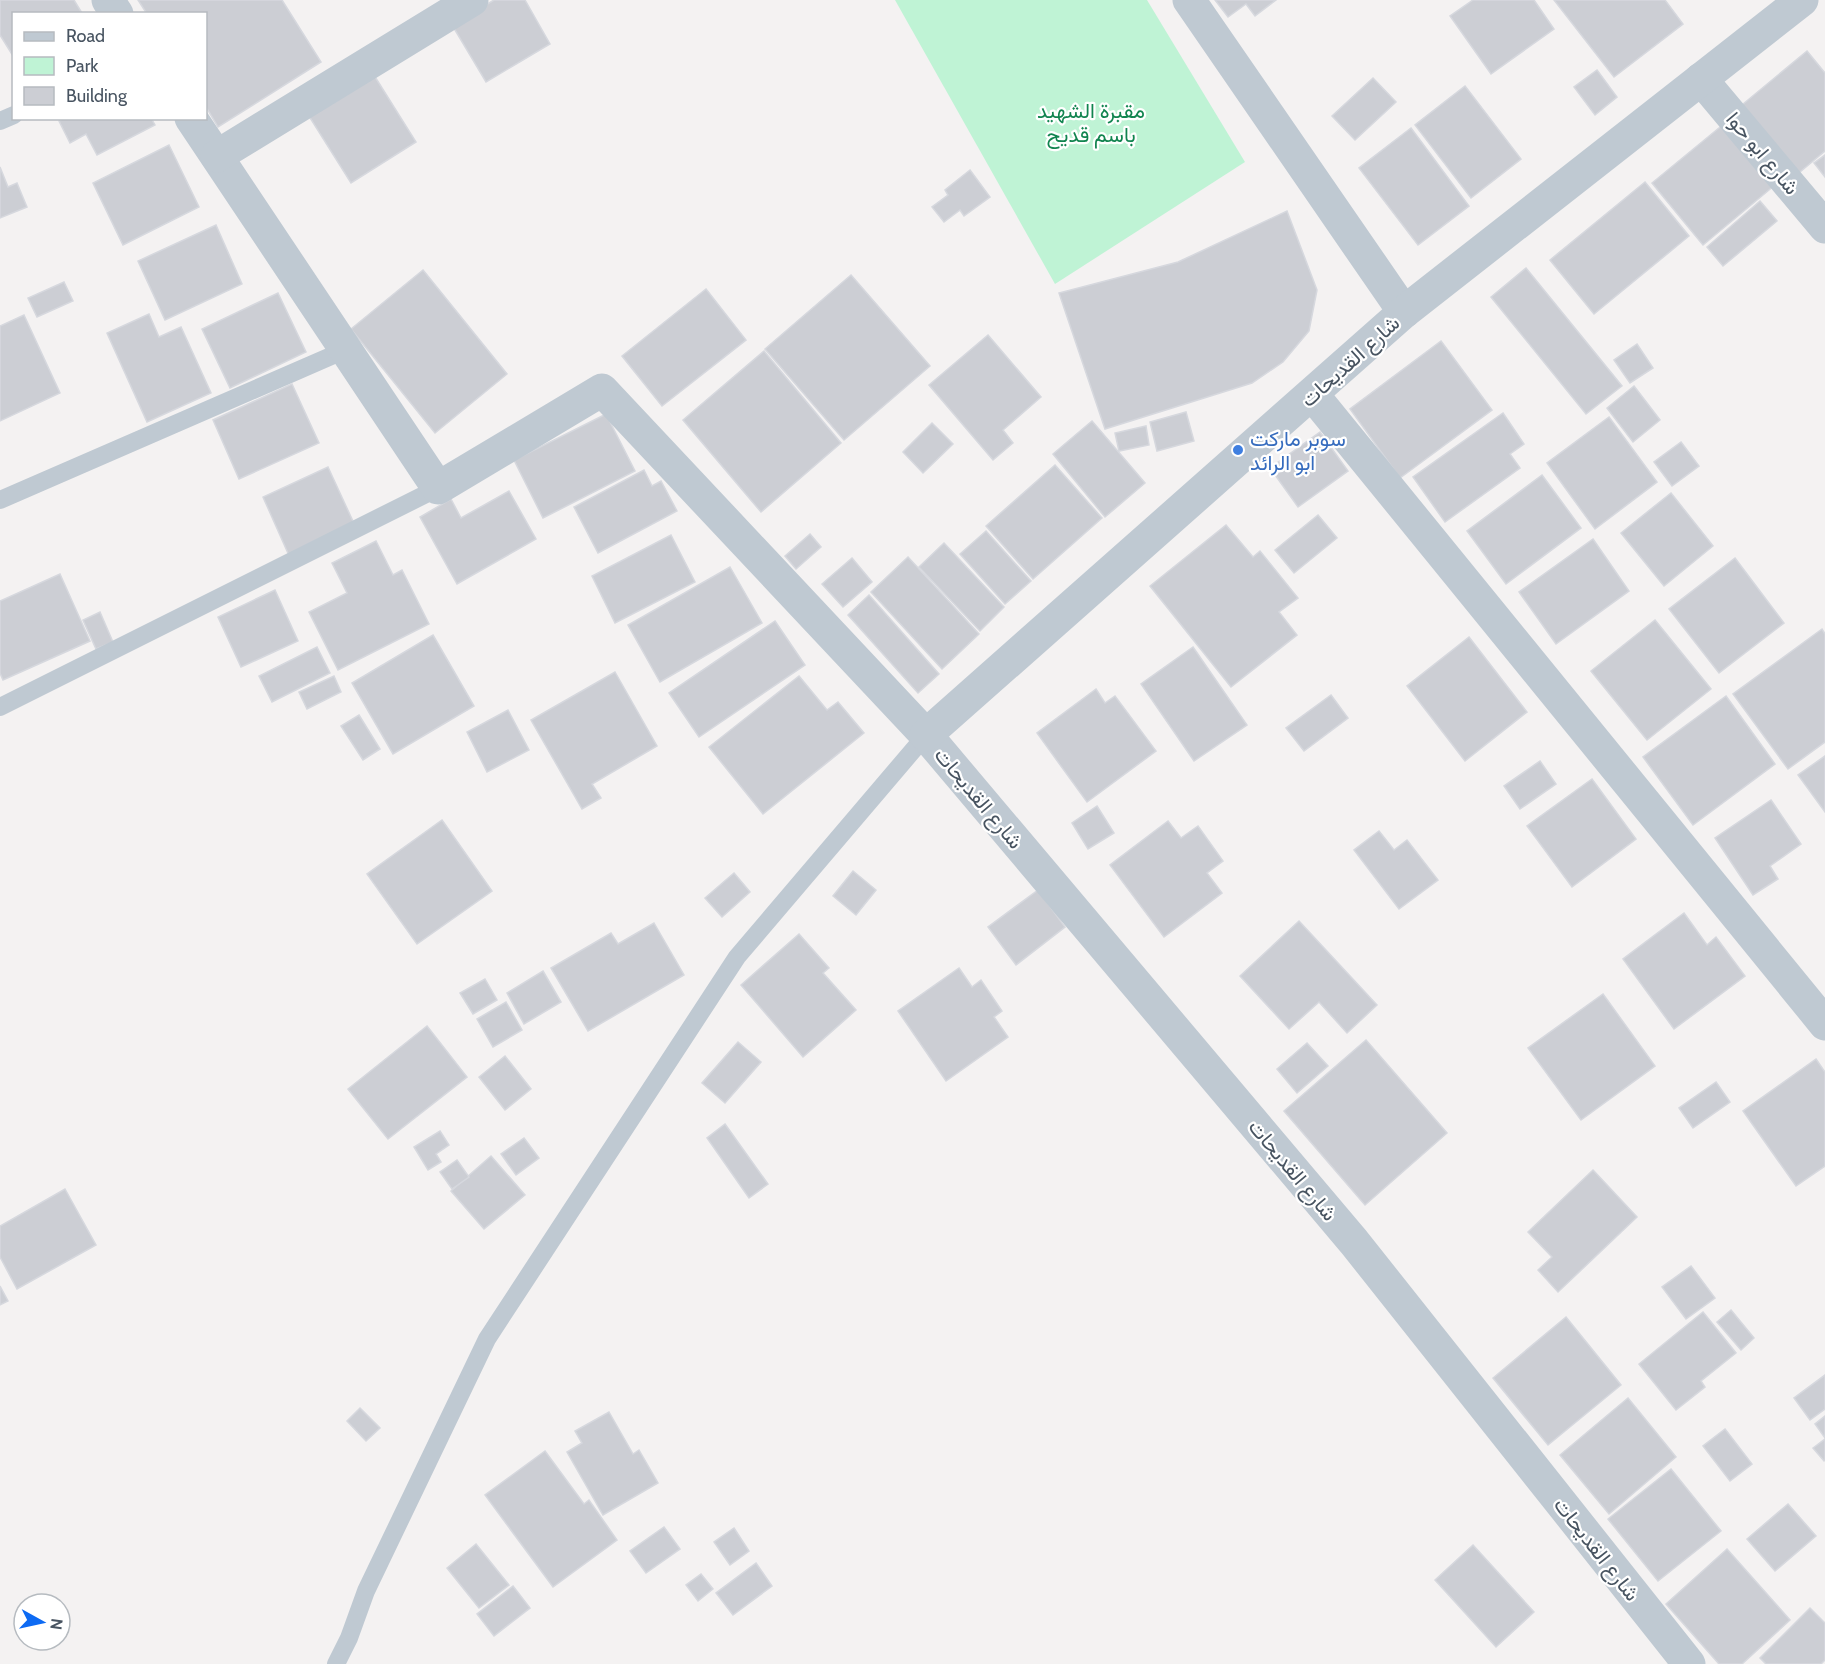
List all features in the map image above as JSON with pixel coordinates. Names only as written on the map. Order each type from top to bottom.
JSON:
[{"type":"street","points":[[217,156],[471,0]]},
{"type":"street","points":[[1189,0],[1404,312]]},
{"type":"street","name":"شارع القديحات","points":[[1689,1664],[1354,1242],[926,735],[1404,312],[1802,0]]},
{"type":"street","name":"شارع ابو حوا","points":[[1701,79],[1825,228]]},
{"type":"street","points":[[192,120],[438,488],[602,390],[926,735]]},
{"type":"street","points":[[1312,394],[1825,1024]]},
{"type":"lane","points":[[0,500],[345,350]]},
{"type":"lane","points":[[0,707],[438,488]]},
{"type":"lane","points":[[336,1664],[349,1638],[366,1591],[488,1338],[737,957],[926,735]]},
{"type":"green space","name":"مقبرة الشهيد باسم قديح","points":[[895,0],[1147,0],[1245,162],[1055,284]]},
{"type":"building","points":[[0,0],[74,0],[81,12],[12,12],[12,54],[0,35]]},
{"type":"building","points":[[138,0],[282,0],[321,62],[218,127],[207,109],[207,12],[146,12]]},
{"type":"building","points":[[494,0],[525,0],[550,44],[486,82],[452,25]]},
{"type":"building","points":[[1215,0],[1276,0],[1255,16],[1246,4],[1228,17]]},
{"type":"building","points":[[1473,0],[1534,0],[1554,29],[1491,74],[1450,16]]},
{"type":"building","points":[[1554,0],[1665,0],[1683,24],[1614,77]]},
{"type":"building","points":[[1807,51],[1825,73],[1825,151],[1794,177],[1737,109]]},
{"type":"building","points":[[1597,70],[1617,97],[1595,115],[1574,87]]},
{"type":"building","points":[[372,72],[416,142],[351,183],[307,113]]},
{"type":"building","points":[[1373,78],[1396,102],[1355,140],[1332,116]]},
{"type":"building","points":[[1465,86],[1521,159],[1471,198],[1415,125]]},
{"type":"building","points":[[152,120],[155,125],[97,155],[86,134],[70,143],[59,121]]},
{"type":"building","points":[[1725,123],[1775,185],[1703,245],[1652,183]]},
{"type":"building","points":[[1411,128],[1469,206],[1418,245],[1359,168]]},
{"type":"building","points":[[169,145],[199,207],[123,245],[93,183]]},
{"type":"building","points":[[1825,155],[1825,177],[1814,163]]},
{"type":"building","points":[[0,167],[8,187],[17,183],[27,207],[0,218]]},
{"type":"building","points":[[970,170],[990,197],[964,216],[960,210],[944,222],[932,207],[948,195],[945,190]]},
{"type":"building","points":[[1645,182],[1689,236],[1594,314],[1550,260]]},
{"type":"building","points":[[1760,201],[1777,221],[1723,266],[1707,247]]},
{"type":"building","points":[[1287,211],[1317,290],[1309,331],[1283,362],[1252,383],[1105,429],[1059,293],[1178,262]]},
{"type":"building","points":[[216,225],[242,284],[165,320],[138,261]]},
{"type":"building","points":[[1526,268],[1622,386],[1586,414],[1491,297]]},
{"type":"building","points":[[423,270],[507,374],[435,433],[351,329]]},
{"type":"building","points":[[851,275],[930,366],[844,440],[765,349]]},
{"type":"building","points":[[64,282],[73,301],[37,317],[28,298]]},
{"type":"building","points":[[706,289],[746,340],[662,406],[622,356]]},
{"type":"building","points":[[278,293],[306,352],[230,388],[202,329]]},
{"type":"building","points":[[149,314],[159,337],[181,327],[211,393],[147,422],[107,333]]},
{"type":"building","points":[[24,315],[60,393],[0,421],[0,326]]},
{"type":"building","points":[[988,335],[1041,397],[1003,430],[1013,443],[993,460],[929,385]]},
{"type":"building","points":[[1441,341],[1492,410],[1400,478],[1350,409]]},
{"type":"building","points":[[1637,344],[1653,368],[1630,383],[1614,360]]},
{"type":"building","points":[[764,351],[841,443],[761,512],[683,420]]},
{"type":"building","points":[[292,384],[319,443],[239,479],[213,420]]},
{"type":"building","points":[[1634,386],[1660,420],[1633,442],[1607,408]]},
{"type":"building","points":[[1186,412],[1194,441],[1157,451],[1150,422]]},
{"type":"building","points":[[1503,413],[1524,444],[1510,454],[1520,468],[1445,522],[1413,477]]},
{"type":"building","points":[[606,414],[635,471],[543,518],[514,460]]},
{"type":"building","points":[[1609,417],[1657,482],[1595,529],[1547,463]]},
{"type":"building","points":[[1092,421],[1145,483],[1105,517],[1053,454]]},
{"type":"building","points":[[932,423],[953,444],[923,473],[903,452]]},
{"type":"building","points":[[1146,426],[1149,445],[1119,451],[1115,433]]},
{"type":"building","points":[[1320,432],[1348,471],[1298,507],[1270,468]]},
{"type":"building","points":[[1681,442],[1699,466],[1672,486],[1654,462]]},
{"type":"building","points":[[1055,465],[1102,518],[1033,579],[986,526]]},
{"type":"building","points":[[328,467],[357,530],[291,560],[263,497]]},
{"type":"building","points":[[644,470],[652,486],[661,481],[677,511],[598,553],[574,507]]},
{"type":"building","points":[[1542,475],[1581,528],[1506,584],[1467,531]]},
{"type":"building","points":[[509,491],[536,539],[457,584],[420,517],[451,499],[461,518]]},
{"type":"building","points":[[1671,493],[1713,546],[1664,586],[1621,533]]},
{"type":"building","points":[[1318,515],[1337,538],[1294,573],[1275,550]]},
{"type":"building","points":[[1226,525],[1253,557],[1260,551],[1298,598],[1279,612],[1297,635],[1231,687],[1150,586]]},
{"type":"building","points":[[986,531],[1031,581],[1005,604],[960,554]]},
{"type":"building","points":[[810,534],[821,547],[796,569],[785,556]]},
{"type":"building","points":[[671,535],[695,582],[615,623],[592,576]]},
{"type":"building","points":[[1593,539],[1629,591],[1556,644],[1519,592]]},
{"type":"building","points":[[376,541],[393,575],[402,570],[429,624],[338,670],[309,612],[347,593],[332,563]]},
{"type":"building","points":[[944,543],[1004,607],[980,631],[919,567]]},
{"type":"building","points":[[908,557],[979,634],[942,669],[871,592]]},
{"type":"building","points":[[852,558],[872,582],[843,607],[822,584]]},
{"type":"building","points":[[1735,558],[1784,623],[1719,673],[1669,609]]},
{"type":"building","points":[[730,567],[762,623],[660,682],[628,625]]},
{"type":"building","points":[[60,574],[90,641],[3,680],[0,673],[0,601]]},
{"type":"building","points":[[275,590],[298,641],[241,667],[218,617]]},
{"type":"building","points":[[869,595],[939,674],[918,693],[848,615]]},
{"type":"building","points":[[100,612],[113,642],[96,649],[83,620]]},
{"type":"building","points":[[1655,620],[1711,689],[1647,740],[1591,671]]},
{"type":"building","points":[[775,621],[805,665],[699,737],[669,693]]},
{"type":"building","points":[[1822,629],[1825,634],[1825,742],[1788,769],[1733,694]]},
{"type":"building","points":[[433,635],[474,706],[393,754],[352,683]]},
{"type":"building","points":[[1469,637],[1527,712],[1465,761],[1407,686]]},
{"type":"building","points":[[317,647],[330,673],[272,702],[259,676]]},
{"type":"building","points":[[1193,647],[1247,725],[1194,761],[1141,684]]},
{"type":"building","points":[[615,672],[657,746],[592,784],[601,798],[582,809],[531,720]]},
{"type":"building","points":[[334,676],[341,692],[307,709],[299,692]]},
{"type":"building","points":[[799,676],[827,710],[838,702],[864,733],[763,814],[709,747]]},
{"type":"building","points":[[1096,689],[1105,703],[1115,696],[1156,751],[1087,802],[1037,733]]},
{"type":"building","points":[[1331,695],[1348,718],[1304,751],[1286,728]]},
{"type":"building","points":[[1726,696],[1775,764],[1693,825],[1643,757]]},
{"type":"building","points":[[508,710],[529,750],[487,772],[467,732]]},
{"type":"building","points":[[359,715],[380,749],[363,760],[341,726]]},
{"type":"building","points":[[1825,756],[1825,812],[1798,775]]},
{"type":"building","points":[[1540,761],[1556,784],[1520,809],[1504,786]]},
{"type":"building","points":[[1592,779],[1636,839],[1572,887],[1527,826]]},
{"type":"building","points":[[1771,800],[1801,844],[1770,866],[1778,879],[1753,895],[1715,838]]},
{"type":"building","points":[[1097,806],[1114,833],[1088,849],[1072,823]]},
{"type":"building","points":[[442,820],[492,891],[417,944],[367,874]]},
{"type":"building","points":[[1168,821],[1181,838],[1198,826],[1223,861],[1207,873],[1222,893],[1164,937],[1110,865]]},
{"type":"building","points":[[1379,831],[1394,850],[1407,840],[1438,880],[1399,909],[1354,850]]},
{"type":"building","points":[[853,871],[876,890],[856,915],[833,896]]},
{"type":"building","points":[[734,873],[750,892],[722,917],[705,898]]},
{"type":"building","points":[[1038,890],[1065,927],[1016,965],[988,927]]},
{"type":"building","points":[[1684,913],[1707,945],[1716,937],[1745,976],[1674,1029],[1623,959]]},
{"type":"building","points":[[1299,921],[1377,1005],[1347,1033],[1319,1002],[1289,1029],[1240,976]]},
{"type":"building","points":[[654,923],[684,975],[588,1031],[551,968],[611,933],[618,944]]},
{"type":"building","points":[[799,934],[829,968],[823,973],[856,1010],[803,1057],[741,985]]},
{"type":"building","points":[[959,968],[972,987],[981,980],[1002,1011],[994,1017],[1008,1037],[946,1081],[898,1011]]},
{"type":"building","points":[[543,971],[561,1002],[524,1024],[507,993]]},
{"type":"building","points":[[485,979],[497,1000],[473,1014],[460,993]]},
{"type":"building","points":[[1603,994],[1655,1066],[1581,1120],[1528,1048]]},
{"type":"building","points":[[506,1002],[522,1030],[493,1047],[477,1019]]},
{"type":"building","points":[[427,1026],[467,1077],[388,1139],[348,1089]]},
{"type":"building","points":[[1366,1040],[1447,1133],[1365,1205],[1284,1111]]},
{"type":"building","points":[[738,1042],[761,1062],[725,1103],[702,1083]]},
{"type":"building","points":[[1307,1043],[1328,1066],[1297,1093],[1277,1069]]},
{"type":"building","points":[[505,1056],[531,1089],[505,1110],[479,1077]]},
{"type":"building","points":[[1816,1059],[1825,1072],[1825,1166],[1796,1186],[1743,1111]]},
{"type":"building","points":[[1716,1082],[1730,1102],[1693,1128],[1679,1108]]},
{"type":"building","points":[[725,1124],[768,1184],[749,1198],[707,1138]]},
{"type":"building","points":[[440,1131],[449,1145],[436,1154],[441,1162],[428,1170],[414,1147]]},
{"type":"building","points":[[524,1138],[539,1158],[516,1175],[501,1154]]},
{"type":"building","points":[[491,1156],[525,1195],[484,1229],[451,1191]]},
{"type":"building","points":[[457,1160],[469,1177],[452,1189],[440,1172]]},
{"type":"building","points":[[1593,1170],[1637,1217],[1558,1292],[1538,1270],[1552,1257],[1528,1232]]},
{"type":"building","points":[[65,1189],[96,1245],[17,1289],[0,1257],[0,1226]]},
{"type":"building","points":[[1691,1266],[1715,1298],[1686,1319],[1662,1287]]},
{"type":"building","points":[[0,1286],[8,1301],[0,1305]]},
{"type":"building","points":[[1731,1310],[1754,1338],[1741,1350],[1717,1322]]},
{"type":"building","points":[[1703,1312],[1736,1353],[1701,1381],[1705,1387],[1676,1410],[1639,1364]]},
{"type":"building","points":[[1566,1317],[1621,1385],[1548,1445],[1493,1378]]},
{"type":"building","points":[[1825,1375],[1825,1409],[1810,1420],[1794,1398]]},
{"type":"building","points":[[1628,1398],[1676,1457],[1609,1514],[1560,1455]]},
{"type":"building","points":[[360,1408],[380,1428],[366,1441],[347,1421]]},
{"type":"building","points":[[609,1412],[633,1454],[639,1450],[658,1483],[603,1515],[567,1452],[582,1443],[575,1431]]},
{"type":"building","points":[[1825,1416],[1825,1438],[1815,1424]]},
{"type":"building","points":[[1725,1429],[1752,1464],[1730,1481],[1703,1446]]},
{"type":"building","points":[[1825,1439],[1825,1460],[1824,1461],[1813,1448]]},
{"type":"building","points":[[545,1451],[584,1504],[589,1500],[617,1540],[553,1587],[485,1495]]},
{"type":"building","points":[[1671,1469],[1721,1531],[1658,1581],[1608,1519]]},
{"type":"building","points":[[1788,1504],[1816,1536],[1775,1571],[1747,1539]]},
{"type":"building","points":[[664,1527],[680,1549],[646,1573],[630,1551]]},
{"type":"building","points":[[734,1528],[749,1551],[730,1565],[714,1542]]},
{"type":"building","points":[[476,1544],[509,1585],[479,1608],[447,1568]]},
{"type":"building","points":[[1473,1545],[1534,1612],[1496,1647],[1435,1580]]},
{"type":"building","points":[[1727,1549],[1790,1620],[1742,1664],[1719,1664],[1666,1604]]},
{"type":"building","points":[[756,1563],[772,1586],[733,1615],[716,1593]]},
{"type":"building","points":[[701,1574],[713,1589],[698,1601],[686,1585]]},
{"type":"building","points":[[513,1586],[530,1608],[494,1636],[477,1614]]},
{"type":"building","points":[[1810,1608],[1825,1623],[1825,1660],[1821,1664],[1766,1664],[1760,1658]]},
{"type":"place","name":"سوبر ماركت ابو الرائد","points":[[1238,450]]}]
